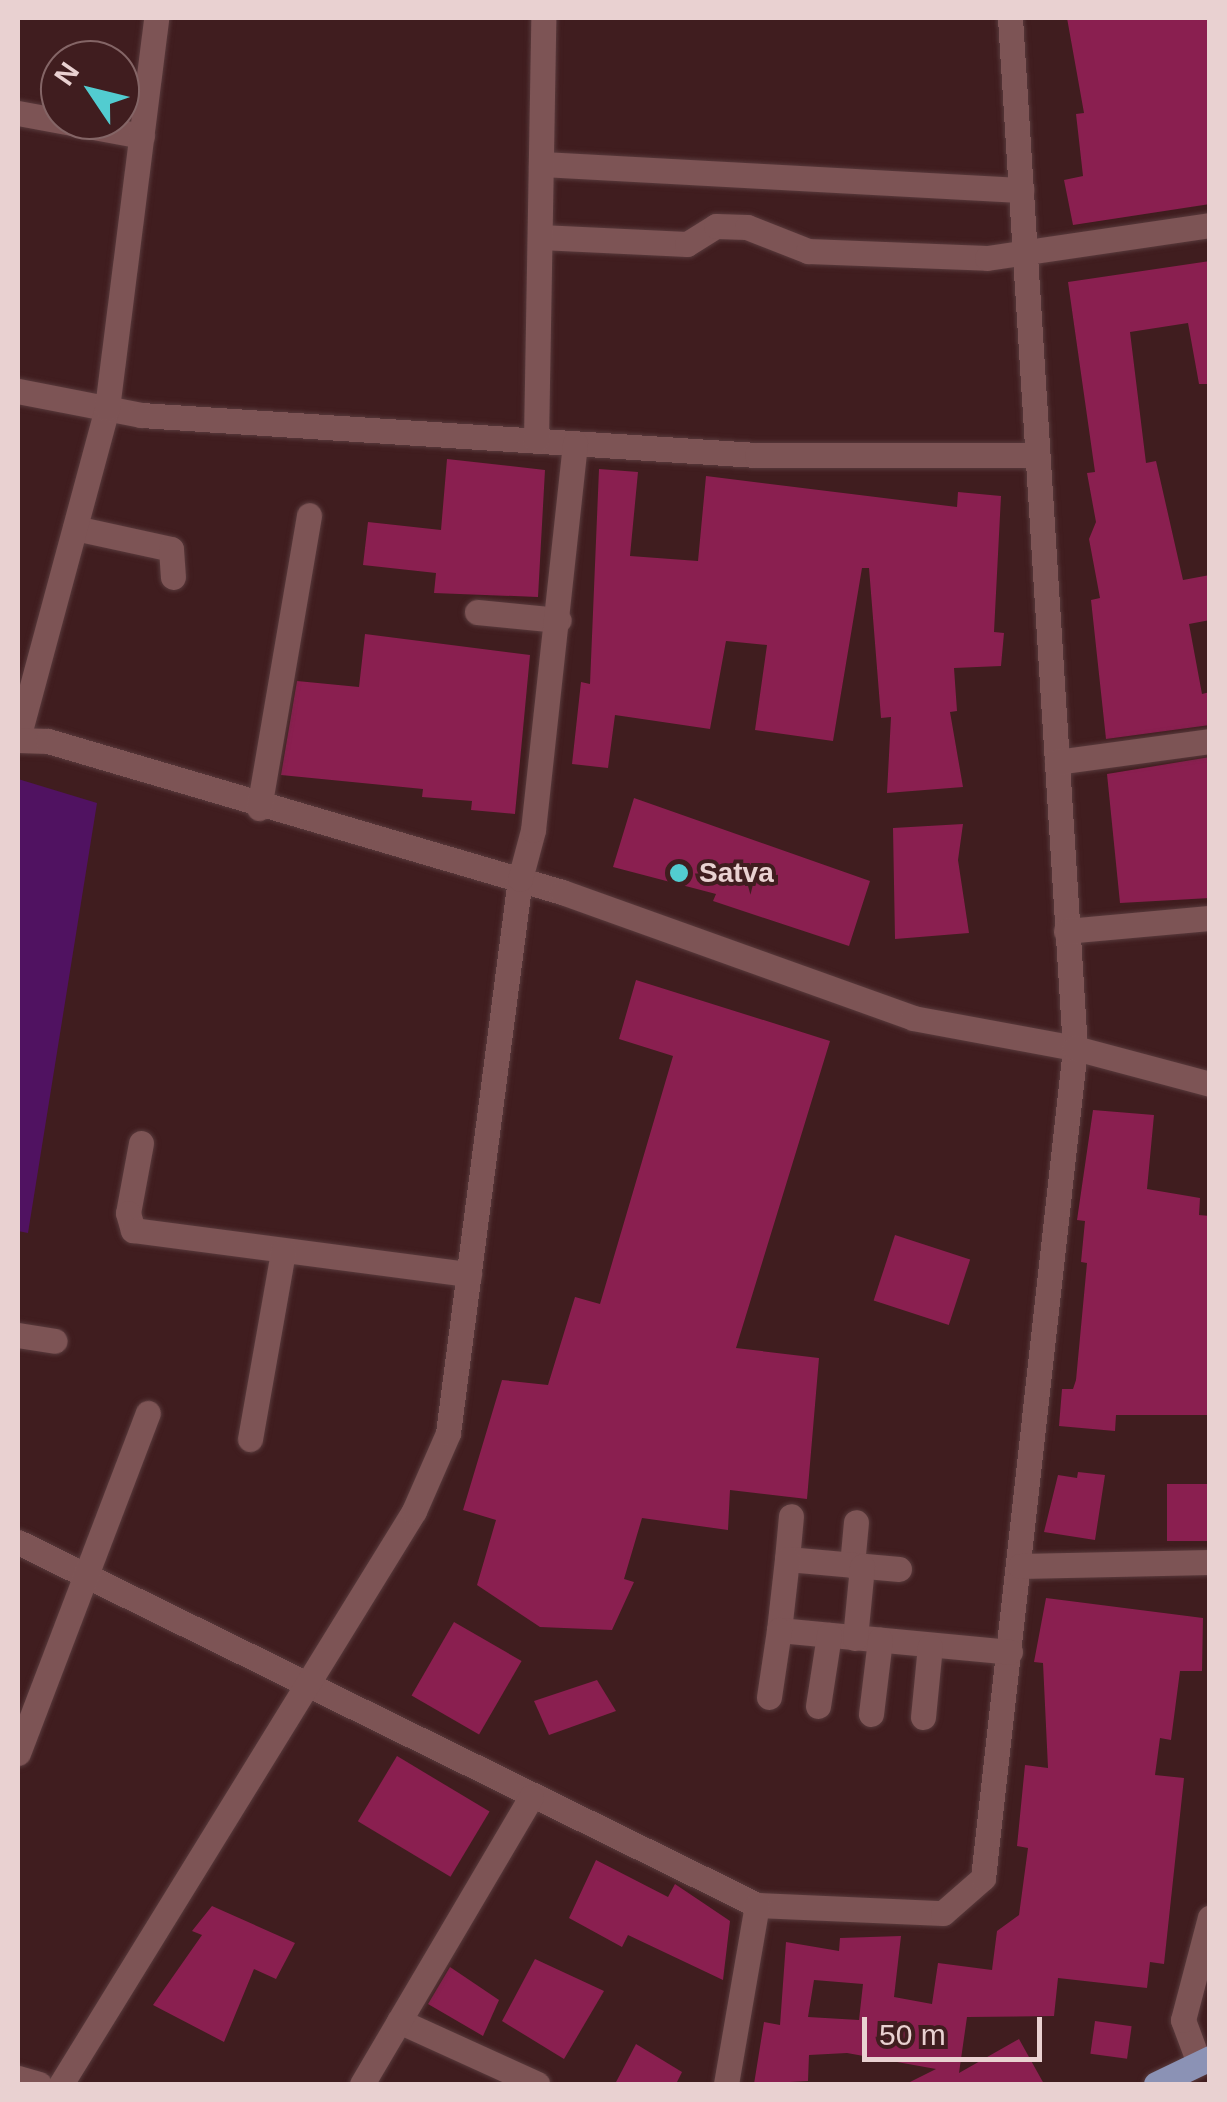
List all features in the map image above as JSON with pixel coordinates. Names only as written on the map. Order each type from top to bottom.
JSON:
[{"type":"main road","points":[[1156,2084],[1204,2060]]},
{"type":"street","points":[[156,18],[107,408],[18,739],[48,741],[259,808],[302,814],[520,879],[914,1018],[1075,1048],[1210,1084]]},
{"type":"street","points":[[536,440],[543,18]]},
{"type":"street","points":[[18,1542],[756,1905],[942,1913],[983,1878],[1075,1048],[1010,18]]},
{"type":"street","points":[[18,113],[142,136]]},
{"type":"street","points":[[541,164],[1022,190]]},
{"type":"street","points":[[540,237],[687,244],[716,226],[747,227],[808,250],[987,258],[1210,225]]},
{"type":"street","points":[[18,391],[107,408],[757,455],[1036,456]]},
{"type":"street","points":[[61,2084],[414,1512],[448,1433],[520,879],[559,620],[574,443]]},
{"type":"street","points":[[259,808],[309,515]]},
{"type":"street","points":[[74,528],[172,549],[173,576]]},
{"type":"street","points":[[477,612],[559,620]]},
{"type":"street","points":[[1057,762],[1210,741]]},
{"type":"street","points":[[1066,931],[1210,918]]},
{"type":"street","points":[[141,1143],[128,1213],[133,1230],[469,1274]]},
{"type":"street","points":[[250,1439],[283,1251]]},
{"type":"street","points":[[18,1335],[55,1342]]},
{"type":"street","points":[[18,1752],[148,1412]]},
{"type":"street","points":[[769,1698],[791,1516]]},
{"type":"street","points":[[856,1522],[855,1638],[871,1714]]},
{"type":"street","points":[[787,1558],[900,1569]]},
{"type":"street","points":[[1020,1566],[1210,1562]]},
{"type":"street","points":[[779,1630],[1010,1652]]},
{"type":"street","points":[[818,1706],[855,1638]]},
{"type":"street","points":[[923,1718],[930,1646]]},
{"type":"street","points":[[362,2084],[531,1797]]},
{"type":"street","points":[[726,2084],[756,1905]]},
{"type":"street","points":[[1204,2060],[1183,2020],[1210,1917]]},
{"type":"street","points":[[399,2021],[537,2084]]},
{"type":"street","points":[[18,2078],[39,2084]]},
{"type":"shaded area","points":[[18,779],[97,803],[28,1233],[18,1231]]},
{"type":"building","points":[[1067,18],[1210,18],[1210,204],[1073,225],[1064,180],[1083,176],[1076,114],[1084,113]]},
{"type":"building","points":[[1210,261],[1210,384],[1199,384],[1188,323],[1130,332],[1146,463],[1156,461],[1183,580],[1210,575],[1210,620],[1189,624],[1202,694],[1210,692],[1210,725],[1106,739],[1091,600],[1100,598],[1089,539],[1096,522],[1087,473],[1095,472],[1068,282]]},
{"type":"building","points":[[447,459],[545,470],[538,597],[434,593],[436,573],[363,565],[368,522],[441,530]]},
{"type":"building","points":[[599,469],[638,472],[630,556],[698,561],[706,476],[957,507],[958,492],[1001,496],[994,632],[1004,633],[1001,666],[954,668],[957,711],[950,712],[963,787],[887,793],[891,717],[881,718],[869,568],[862,568],[833,741],[755,730],[767,645],[726,641],[710,729],[615,715],[608,768],[572,764],[581,682],[590,684]]},
{"type":"building","points":[[365,634],[530,655],[515,814],[471,810],[472,801],[422,797],[423,789],[281,775],[297,681],[359,687]]},
{"type":"building","points":[[1210,757],[1210,898],[1120,903],[1107,774]]},
{"type":"building","name":"Satva","points":[[634,798],[870,881],[849,946],[713,901],[716,894],[613,867]]},
{"type":"building","points":[[963,824],[958,860],[969,933],[895,939],[893,828]]},
{"type":"building","points":[[636,980],[830,1041],[736,1348],[819,1358],[807,1499],[730,1490],[728,1530],[642,1518],[624,1579],[634,1582],[612,1630],[540,1627],[477,1585],[496,1520],[463,1510],[502,1380],[548,1385],[575,1297],[600,1304],[673,1056],[619,1039]]},
{"type":"building","points":[[1093,1110],[1154,1115],[1147,1189],[1200,1198],[1199,1215],[1210,1216],[1210,1415],[1116,1415],[1115,1431],[1059,1426],[1062,1389],[1073,1389],[1076,1380],[1087,1263],[1081,1262],[1085,1221],[1077,1220]]},
{"type":"building","points":[[895,1235],[970,1259],[949,1325],[874,1301]]},
{"type":"building","points":[[1078,1472],[1105,1475],[1095,1540],[1044,1532],[1058,1475],[1077,1478]]},
{"type":"building","points":[[1167,1484],[1210,1484],[1210,1541],[1167,1541]]},
{"type":"building","points":[[1046,1598],[1203,1618],[1202,1671],[1180,1671],[1171,1740],[1160,1738],[1155,1775],[1184,1778],[1164,1964],[1150,1962],[1147,1988],[1058,1978],[1054,2016],[967,2017],[959,2073],[1019,2039],[1044,2084],[906,2084],[936,2069],[847,2053],[809,2055],[808,2081],[754,2084],[764,2022],[780,2025],[786,1942],[839,1951],[840,1938],[901,1936],[894,1997],[932,2004],[938,1963],[992,1970],[997,1931],[1019,1915],[1028,1848],[1017,1846],[1025,1765],[1048,1768],[1043,1663],[1034,1662]],"holes":[[[814,1980],[863,1984],[859,2020],[808,2017]]]},
{"type":"building","points":[[454,1622],[522,1661],[479,1735],[412,1696]]},
{"type":"building","points":[[597,1680],[616,1711],[549,1735],[534,1701]]},
{"type":"building","points":[[397,1756],[490,1812],[450,1877],[358,1821]]},
{"type":"building","points":[[596,1860],[668,1897],[675,1884],[730,1921],[723,1980],[628,1935],[622,1947],[569,1918]]},
{"type":"building","points":[[212,1906],[295,1943],[276,1979],[254,1969],[224,2042],[153,2005],[202,1935],[192,1931]]},
{"type":"building","points":[[535,1959],[604,1991],[564,2059],[502,2021]]},
{"type":"building","points":[[450,1967],[499,2000],[483,2036],[428,2004]]},
{"type":"building","points":[[1095,2021],[1132,2026],[1127,2059],[1090,2054]]},
{"type":"building","points":[[636,2044],[682,2072],[676,2084],[615,2084]]},
{"type":"place","name":"Satva","points":[[679,873]]}]
